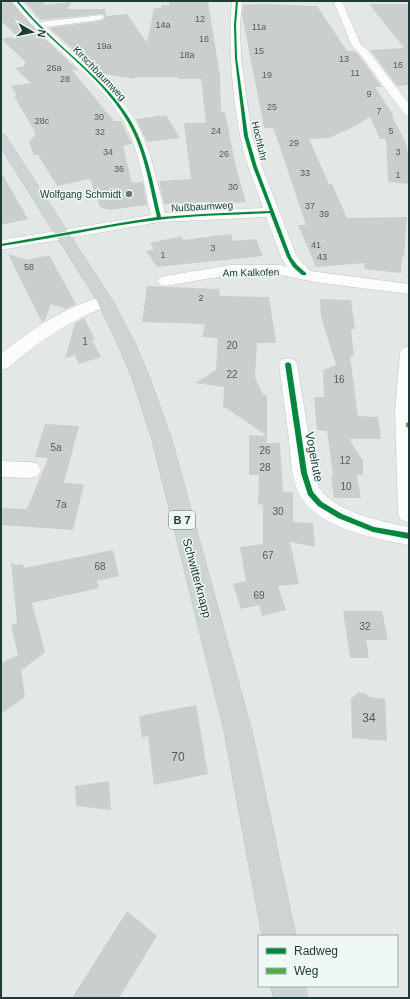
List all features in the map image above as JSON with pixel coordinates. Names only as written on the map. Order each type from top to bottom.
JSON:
[{"type":"main road","name":"Schwitterknapp","points":[[1,138],[62,236],[105,301],[126,343],[141,378],[162,440],[238,732],[279,935]]},
{"type":"main road","points":[[288,987],[291,998]]},
{"type":"street","name":"Kirschbaumweg","points":[[17,1],[39,25],[114,99],[128,119],[142,153],[159,218]]},
{"type":"street","name":"Hochfuhr","points":[[238,1],[235,25],[236,58],[246,136],[255,167],[289,257],[295,266],[304,274]]},
{"type":"street","points":[[339,4],[357,46],[363,50],[409,112]]},
{"type":"street","points":[[39,25],[99,18]]},
{"type":"street","name":"Nußbaumweg","points":[[1,245],[62,236],[95,228],[159,218],[272,212]]},
{"type":"street","name":"Am Kalkofen","points":[[165,281],[230,270],[273,270],[409,290]]},
{"type":"street","points":[[1,364],[57,322],[76,312],[105,301]]},
{"type":"street","points":[[409,352],[406,367],[406,425],[409,514]]},
{"type":"street","name":"Vogelrute","points":[[288,364],[304,473],[310,492],[320,504],[340,516],[374,529],[409,536]]},
{"type":"street","points":[[1,469],[30,470]]},
{"type":"building","points":[[11,1],[38,32],[79,71],[71,69],[114,121],[121,121],[132,144],[123,146],[132,183],[143,182],[147,205],[109,210],[100,207],[90,179],[57,186],[38,155],[34,155],[29,142],[36,134],[14,96],[17,95],[11,86],[31,83],[15,68],[25,66],[23,64],[27,63],[1,39],[17,36],[1,21],[1,3]]},
{"type":"building","points":[[24,1],[42,1],[46,5],[71,2],[68,9],[105,9],[106,16],[127,14],[147,43],[154,8],[161,8],[162,5],[169,5],[170,1],[208,1],[220,76],[221,112],[225,112],[236,167],[246,202],[210,205],[209,202],[164,204],[159,181],[191,179],[184,123],[206,123],[201,79],[178,79],[178,77],[136,77],[134,79],[99,73],[49,28],[99,21],[105,18],[103,14],[41,20]]},
{"type":"building","points":[[263,4],[317,6],[347,51],[355,51],[358,54],[382,87],[375,87],[394,116],[392,116],[406,143],[409,159],[409,184],[388,182],[386,139],[380,139],[370,117],[346,131],[329,138],[309,139],[329,184],[332,184],[347,218],[407,217],[404,257],[402,256],[401,273],[364,269],[365,263],[316,267],[298,225],[306,225],[273,128],[264,128],[242,15],[243,5]]},
{"type":"building","points":[[369,4],[409,4],[409,85],[397,86],[370,50],[404,48]]},
{"type":"building","points":[[166,115],[180,138],[147,142],[136,119]]},
{"type":"building","points":[[1,172],[28,219],[1,225]]},
{"type":"building","points":[[231,234],[233,241],[256,239],[263,256],[157,267],[146,251],[154,249],[150,243],[181,236],[183,240]]},
{"type":"building","points":[[8,254],[27,260],[49,255],[76,304],[66,309],[51,304],[45,320],[42,322]]},
{"type":"building","points":[[147,286],[219,289],[220,296],[269,297],[276,343],[257,343],[255,377],[263,395],[267,395],[267,436],[223,406],[224,387],[195,383],[216,370],[218,338],[202,337],[205,324],[142,322]]},
{"type":"building","points":[[320,299],[351,300],[355,329],[351,329],[354,356],[350,356],[358,416],[378,417],[381,439],[349,439],[363,461],[363,475],[357,475],[361,498],[334,498],[331,475],[333,475],[327,431],[317,430],[314,397],[324,397],[323,370],[336,365],[321,317]]},
{"type":"building","points":[[84,318],[95,339],[92,340],[101,357],[79,364],[75,355],[65,358],[75,323]]},
{"type":"building","points":[[45,424],[79,426],[64,483],[84,484],[73,530],[1,525],[1,508],[27,509],[48,458],[35,457]]},
{"type":"building","points":[[249,435],[267,436],[267,443],[280,443],[283,492],[293,492],[293,522],[313,523],[315,547],[290,542],[299,584],[278,586],[286,610],[262,616],[259,605],[241,609],[233,584],[246,581],[240,547],[263,544],[263,505],[258,504],[259,475],[249,475]]},
{"type":"building","points":[[113,550],[119,576],[97,581],[99,588],[32,603],[45,652],[22,670],[20,662],[25,697],[1,714],[1,663],[18,655],[11,625],[17,623],[11,563],[17,565],[23,564],[24,568]]},
{"type":"building","points":[[343,611],[382,611],[388,640],[366,640],[369,658],[350,658]]},
{"type":"building","points":[[358,692],[365,693],[370,697],[385,699],[387,741],[352,738],[351,699]]},
{"type":"building","points":[[196,705],[208,774],[154,785],[148,736],[142,738],[139,716]]},
{"type":"building","points":[[109,781],[111,810],[76,806],[75,786]]},
{"type":"building","points":[[127,911],[157,936],[119,998],[72,998]]},
{"type":"cycle path","points":[[17,1],[44,31],[104,87],[128,119],[139,142],[159,218]]},
{"type":"cycle path","points":[[237,1],[235,25],[236,58],[246,136],[255,167],[289,257],[295,266],[304,274]]},
{"type":"cycle path","points":[[1,245],[160,218],[272,212]]},
{"type":"cycle path","points":[[288,364],[304,473],[310,493],[320,504],[340,516],[373,529],[409,536]]},
{"type":"place","name":"Wolfgang Schmidt","points":[[129,194]]}]
